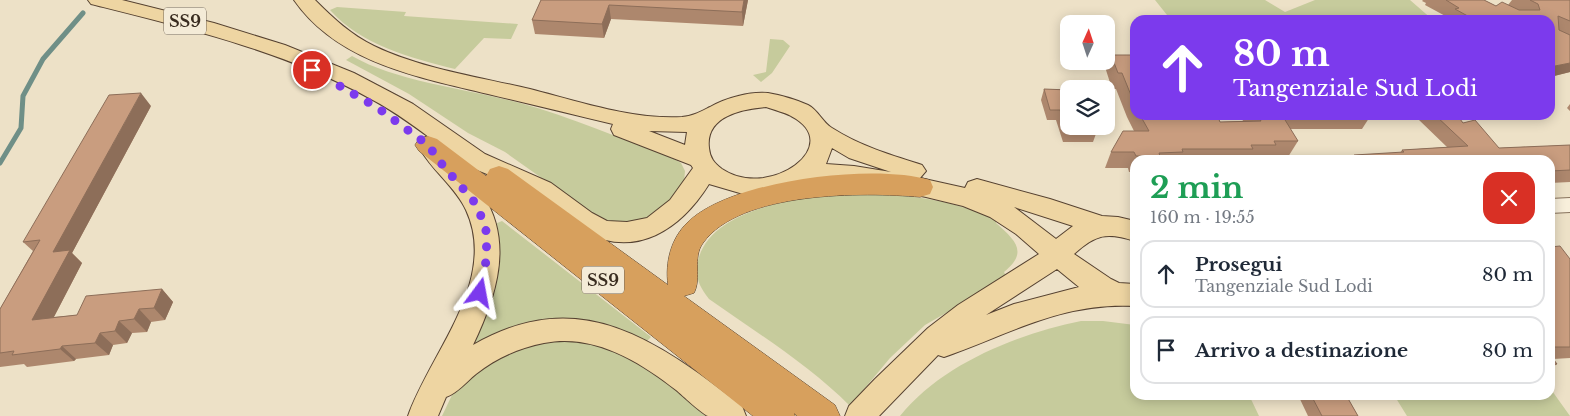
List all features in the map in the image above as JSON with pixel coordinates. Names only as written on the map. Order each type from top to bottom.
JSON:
[{"type":"highway","name":"SS9","points":[[428,145],[778,416]]},
{"type":"highway","name":"SS9","points":[[476,160],[823,416]]},
{"type":"highway","points":[[683,285],[680,274],[687,246],[700,228],[720,214],[751,202],[815,187],[877,184],[920,187]]},
{"type":"highway","points":[[750,187],[730,195],[697,216],[683,234],[677,249],[675,263],[678,278],[687,292],[731,327],[742,340],[760,369]]},
{"type":"main road","name":"SS9","points":[[98,0],[188,22],[270,48],[342,75],[378,93],[418,117],[476,160]]},
{"type":"main road","points":[[304,0],[329,26],[346,38],[367,51],[415,69],[557,104],[653,124],[682,125],[706,120],[729,105],[750,100],[784,103],[800,109],[812,118],[821,132],[823,144],[820,155],[813,166],[802,175],[787,183],[769,187],[750,187],[733,184],[718,178],[702,164],[557,104]]},
{"type":"main road","name":"SS9","points":[[270,48],[355,94],[428,145]]},
{"type":"main road","points":[[476,160],[517,176],[541,189],[593,225],[607,230],[624,232],[641,229],[668,218],[686,200],[702,164],[696,146],[698,132],[706,120]]},
{"type":"main road","points":[[821,132],[839,143],[882,162],[1050,208],[1091,231]]},
{"type":"main road","points":[[424,413],[473,310],[485,274],[487,256],[485,224],[479,210],[428,145]]},
{"type":"main road","points":[[802,175],[839,172],[920,187],[989,206],[1011,217],[1057,256],[1101,288],[1125,294]]},
{"type":"main road","points":[[860,416],[891,381],[930,344],[969,312],[1034,272],[1091,231],[1118,226],[1130,230]]},
{"type":"main road","points":[[1083,274],[1074,256],[1074,245],[1091,231]]},
{"type":"main road","points":[[1034,272],[1040,258],[1038,242],[1035,236]]},
{"type":"main road","points":[[891,381],[941,346],[971,332],[1014,316],[1073,298],[1125,294]]},
{"type":"main road","points":[[424,413],[451,377],[503,342],[531,333],[570,329],[605,334],[626,342],[664,365],[731,416]]},
{"type":"street","points":[[1555,206],[1570,205]]},
{"type":"green space","points":[[1155,0],[1265,0],[1285,12],[1315,0],[1410,0],[1427,15],[1167,15]]},
{"type":"green space","points":[[337,7],[406,12],[404,16],[518,24],[511,39],[484,38],[455,69],[404,55],[372,41],[342,22],[330,10]]},
{"type":"green space","points":[[770,39],[783,40],[790,46],[772,73],[761,82],[753,75],[766,72]]},
{"type":"green space","points":[[352,56],[370,65],[411,79],[520,103],[577,121],[671,157],[681,163],[685,171],[684,182],[677,195],[648,218],[630,224],[601,220],[505,152],[468,133],[409,94],[346,60]]},
{"type":"green space","points":[[840,193],[882,194],[920,198],[957,205],[976,211],[996,219],[996,223],[1013,241],[1017,252],[1012,265],[1004,272],[1007,278],[925,325],[890,358],[850,406],[800,363],[709,299],[702,289],[697,275],[699,257],[708,241],[721,227],[739,217],[780,203]]},
{"type":"green space","points":[[502,221],[651,337],[647,341],[601,323],[569,318],[553,318],[521,326],[469,350],[495,224]]},
{"type":"green space","points":[[1081,321],[1103,321],[1130,324],[1130,400],[1251,400],[1259,416],[900,416],[937,381],[959,367],[1007,343]]},
{"type":"green space","points":[[555,338],[614,346],[716,416],[442,416],[452,395],[467,377],[512,348]]},
{"type":"green space","points":[[1555,395],[1570,416],[1407,416],[1397,400],[1555,400]]},
{"type":"building","points":[[541,0],[744,0],[742,12],[609,5],[602,24],[532,20]]},
{"type":"building","points":[[1446,0],[1484,0],[1496,6],[1502,2],[1519,10],[1540,10],[1538,4],[1530,0],[1570,0],[1570,21],[1558,16],[1559,30],[1570,35],[1570,63],[1555,66],[1555,15],[1466,15],[1455,9],[1459,8]]},
{"type":"building","points":[[1115,55],[1130,55],[1130,93],[1122,73],[1118,73],[1115,65]]},
{"type":"building","points":[[1044,89],[1060,90],[1060,110],[1050,110]]},
{"type":"building","points":[[141,93],[53,252],[70,250],[32,320],[77,315],[86,296],[162,289],[154,308],[139,309],[134,319],[119,321],[115,331],[100,333],[95,343],[62,346],[60,349],[12,355],[14,351],[0,353],[0,309],[40,240],[23,242],[109,95]]},
{"type":"building","points":[[1143,120],[1219,120],[1220,122],[1285,120],[1298,141],[1274,141],[1276,145],[1251,145],[1253,149],[1182,149],[1183,152],[1159,153],[1160,155],[1111,152],[1123,131],[1149,131]]},
{"type":"building","points":[[1440,120],[1461,120],[1463,123],[1475,120],[1499,148],[1570,145],[1570,170],[1555,171],[1555,155],[1354,155],[1404,152],[1402,150],[1468,146]]},
{"type":"building","points":[[1555,246],[1560,246],[1570,259],[1570,347],[1555,347]]},
{"type":"building","points":[[1314,400],[1349,400],[1358,416],[1322,416]]},
{"type":"waterway","points":[[0,163],[21,128],[23,96],[43,59],[83,13]]},
{"type":"route","points":[[312,70],[378,108],[428,145],[444,167],[473,200],[485,224],[487,238],[485,274],[480,293]]}]
